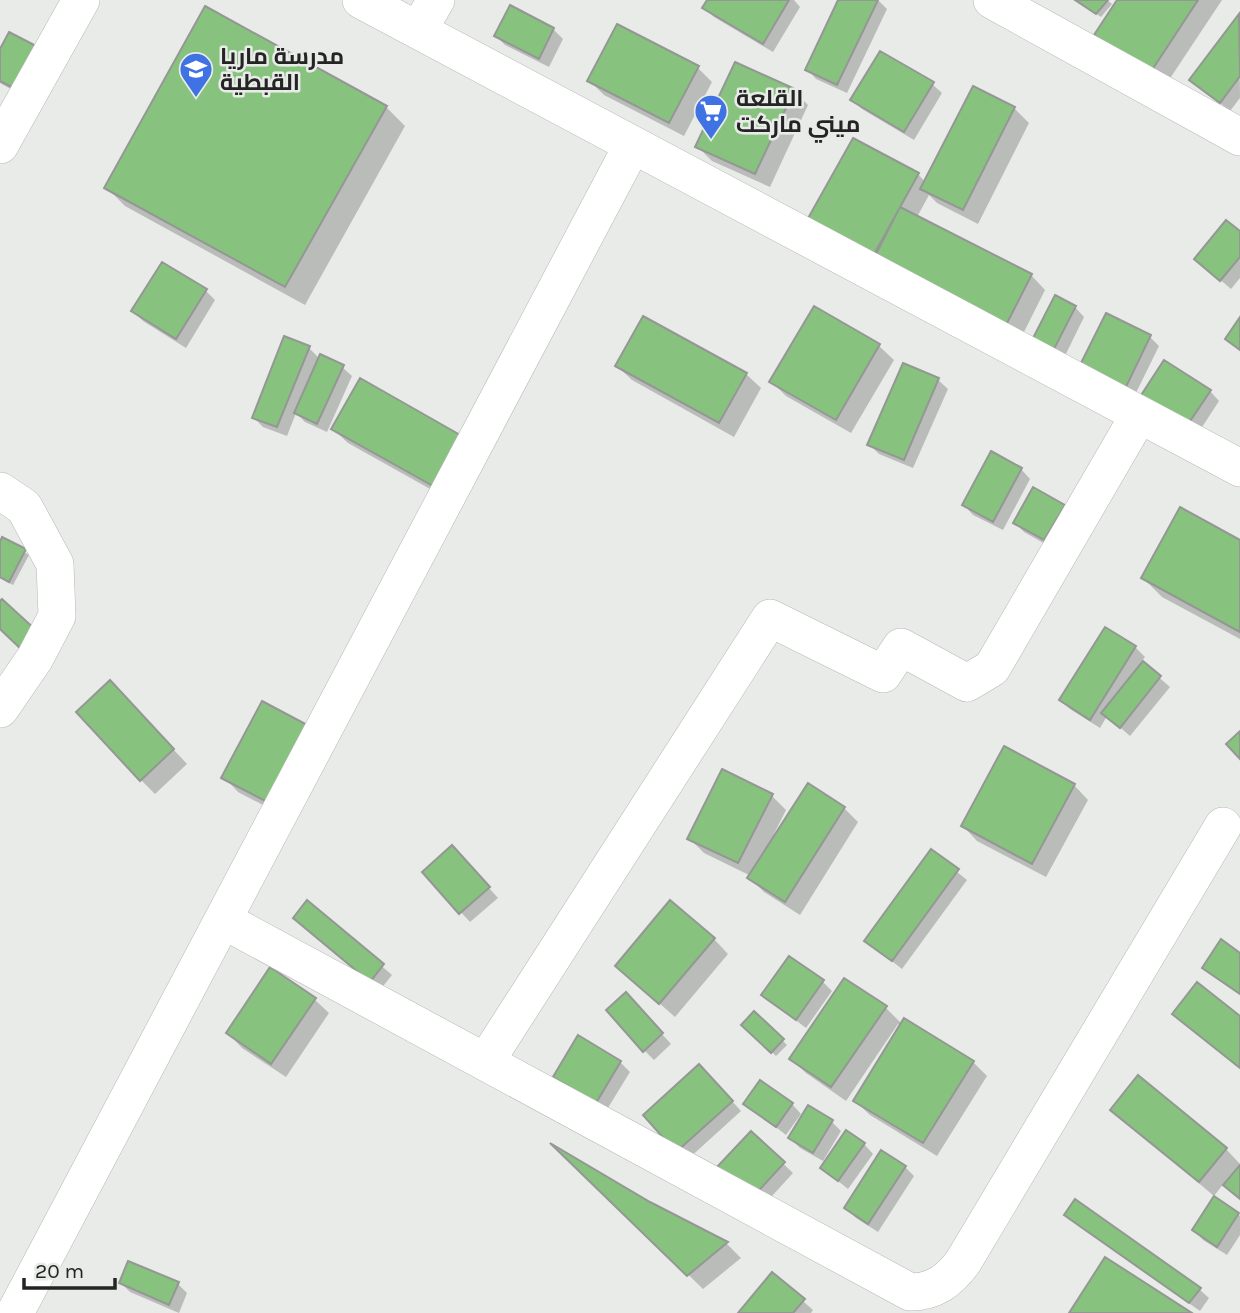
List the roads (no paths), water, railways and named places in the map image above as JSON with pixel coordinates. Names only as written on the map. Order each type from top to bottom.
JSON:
[{"type":"street","points":[[0,145],[80,0]]},
{"type":"street","points":[[361,0],[427,15],[632,146],[1240,468]]},
{"type":"street","points":[[992,0],[1240,137]]},
{"type":"street","points":[[15,1313],[632,146]]},
{"type":"street","points":[[486,1061],[770,618],[883,674],[901,648],[967,684],[992,668],[1139,415]]},
{"type":"street","points":[[0,491],[24,507],[55,564],[57,616],[35,658],[0,709]]},
{"type":"street","points":[[223,920],[910,1292],[926,1292],[951,1278],[963,1262],[1223,826]]},
{"type":"place","name":"مدرسة ماريا القبطية","points":[[196,99]]},
{"type":"place","name":"القلعة ميني ماركت","points":[[711,141]]}]
